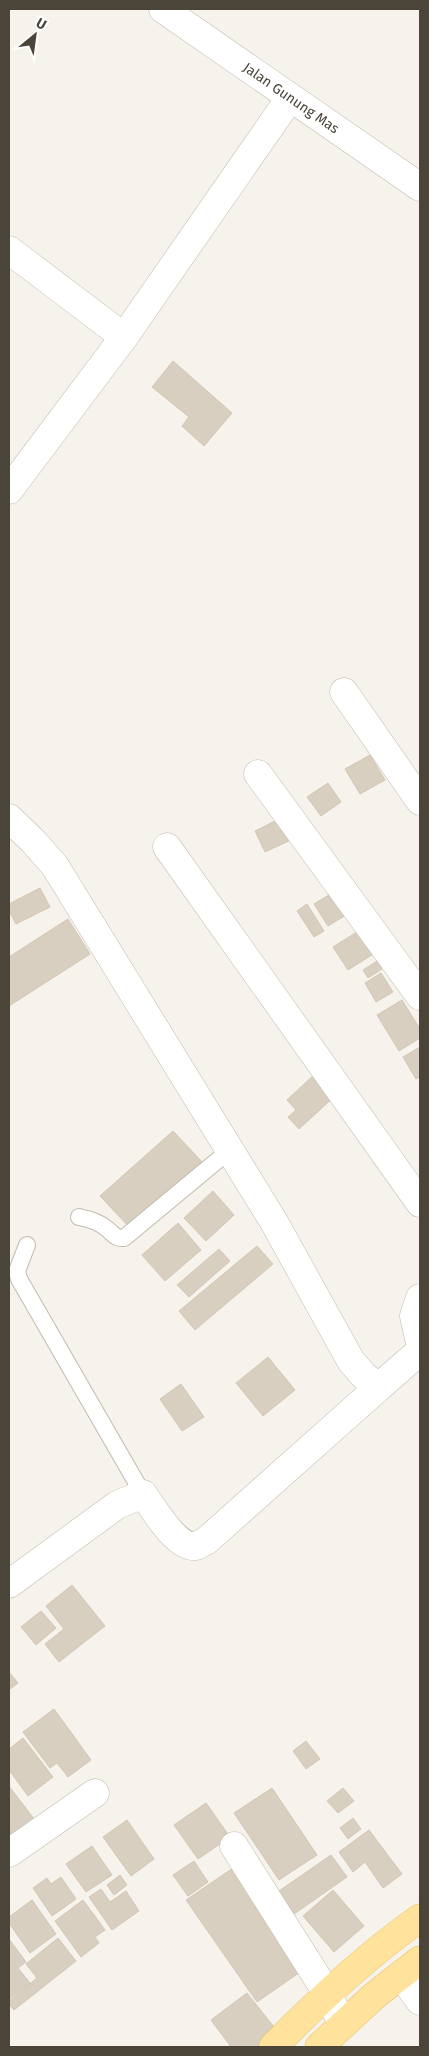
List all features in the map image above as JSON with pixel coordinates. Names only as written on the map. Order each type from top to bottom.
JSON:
[{"type":"main road","points":[[273,2047],[326,1993],[420,1918]]},
{"type":"main road","points":[[319,2047],[411,1968]]},
{"type":"street","name":"Jalan Gunung Mas","points":[[163,9],[420,187]]},
{"type":"street","points":[[9,490],[124,337],[290,98]]},
{"type":"street","points":[[9,250],[124,337]]},
{"type":"street","points":[[344,692],[420,801]]},
{"type":"street","points":[[258,774],[420,996]]},
{"type":"street","points":[[9,818],[55,866],[274,1222],[351,1361],[364,1376],[379,1387]]},
{"type":"street","points":[[166,847],[420,1203]]},
{"type":"street","points":[[420,1298],[414,1316],[420,1343]]},
{"type":"street","points":[[9,1584],[118,1505],[143,1494],[176,1539],[188,1546],[197,1546],[206,1541],[420,1351]]},
{"type":"street","points":[[9,1853],[95,1793]]},
{"type":"street","points":[[234,1846],[326,1993],[343,2025]]},
{"type":"street","points":[[411,1968],[420,2000]]},
{"type":"lane","points":[[79,1217],[91,1220],[106,1228],[115,1237],[124,1238],[230,1150]]},
{"type":"lane","points":[[27,1245],[17,1271],[19,1279],[143,1494]]},
{"type":"building","points":[[173,361],[232,413],[204,446],[182,426],[189,417],[152,387]]},
{"type":"building","points":[[370,755],[385,780],[360,794],[345,769]]},
{"type":"building","points":[[328,783],[341,802],[321,816],[307,797]]},
{"type":"building","points":[[283,817],[293,839],[265,852],[255,831]]},
{"type":"building","points":[[40,888],[50,907],[16,924],[9,911],[9,904]]},
{"type":"building","points":[[332,893],[346,915],[328,926],[314,904]]},
{"type":"building","points":[[307,904],[324,931],[314,937],[297,911]]},
{"type":"building","points":[[68,919],[90,954],[9,1006],[9,957]]},
{"type":"building","points":[[360,930],[375,953],[348,970],[333,947]]},
{"type":"building","points":[[377,961],[382,969],[368,978],[363,970]]},
{"type":"building","points":[[381,973],[393,992],[376,1002],[365,983]]},
{"type":"building","points":[[402,1000],[420,1029],[420,1038],[399,1051],[377,1015]]},
{"type":"building","points":[[420,1047],[420,1077],[416,1079],[403,1057]]},
{"type":"building","points":[[316,1073],[336,1095],[299,1129],[288,1117],[296,1110],[287,1100]]},
{"type":"building","points":[[173,1131],[204,1164],[131,1229],[100,1196]]},
{"type":"building","points":[[213,1191],[234,1215],[206,1241],[184,1218]]},
{"type":"building","points":[[178,1223],[201,1250],[165,1281],[142,1255]]},
{"type":"building","points":[[257,1246],[273,1264],[195,1330],[179,1311]]},
{"type":"building","points":[[219,1249],[230,1261],[189,1297],[177,1285]]},
{"type":"building","points":[[268,1357],[295,1390],[263,1416],[236,1383]]},
{"type":"building","points":[[181,1384],[204,1417],[182,1431],[160,1399]]},
{"type":"building","points":[[72,1585],[105,1626],[59,1662],[45,1644],[64,1629],[46,1606]]},
{"type":"building","points":[[41,1611],[56,1628],[36,1645],[21,1627]]},
{"type":"building","points":[[9,1672],[18,1683],[9,1690]]},
{"type":"building","points":[[54,1709],[91,1760],[68,1777],[57,1763],[50,1768],[23,1732]]},
{"type":"building","points":[[23,1738],[53,1777],[28,1796],[9,1770],[9,1749]]},
{"type":"building","points":[[306,1741],[320,1759],[306,1769],[293,1751]]},
{"type":"building","points":[[9,1786],[34,1819],[9,1838]]},
{"type":"building","points":[[272,1788],[317,1855],[279,1880],[234,1813]]},
{"type":"building","points":[[343,1788],[354,1801],[338,1813],[327,1801]]},
{"type":"building","points":[[206,1803],[230,1837],[198,1859],[174,1825]]},
{"type":"building","points":[[353,1818],[361,1829],[348,1839],[340,1828]]},
{"type":"building","points":[[127,1820],[154,1859],[131,1876],[103,1837]]},
{"type":"building","points":[[369,1830],[402,1874],[383,1888],[365,1862],[353,1872],[339,1852]]},
{"type":"building","points":[[92,1846],[112,1875],[86,1892],[66,1864]]},
{"type":"building","points":[[331,1855],[347,1877],[294,1914],[279,1891]]},
{"type":"building","points":[[194,1861],[208,1882],[188,1896],[173,1875]]},
{"type":"building","points":[[236,1866],[306,1968],[257,2002],[186,1900]]},
{"type":"building","points":[[120,1875],[127,1885],[114,1895],[107,1885]]},
{"type":"building","points":[[61,1877],[76,1899],[52,1916],[33,1888],[47,1878],[51,1884]]},
{"type":"building","points":[[101,1889],[110,1902],[126,1891],[139,1911],[112,1930],[89,1897]]},
{"type":"building","points":[[333,1890],[364,1926],[334,1952],[303,1916]]},
{"type":"building","points":[[32,1900],[56,1934],[30,1953],[9,1923],[9,1917]]},
{"type":"building","points":[[83,1900],[105,1930],[95,1937],[99,1943],[81,1957],[55,1921]]},
{"type":"building","points":[[58,1938],[76,1961],[14,2010],[9,2001],[37,1978],[26,1964]]},
{"type":"building","points":[[9,1939],[26,1962],[18,1968],[30,1983],[9,1999]]},
{"type":"building","points":[[247,1993],[278,2032],[258,2047],[231,2047],[211,2020]]}]
